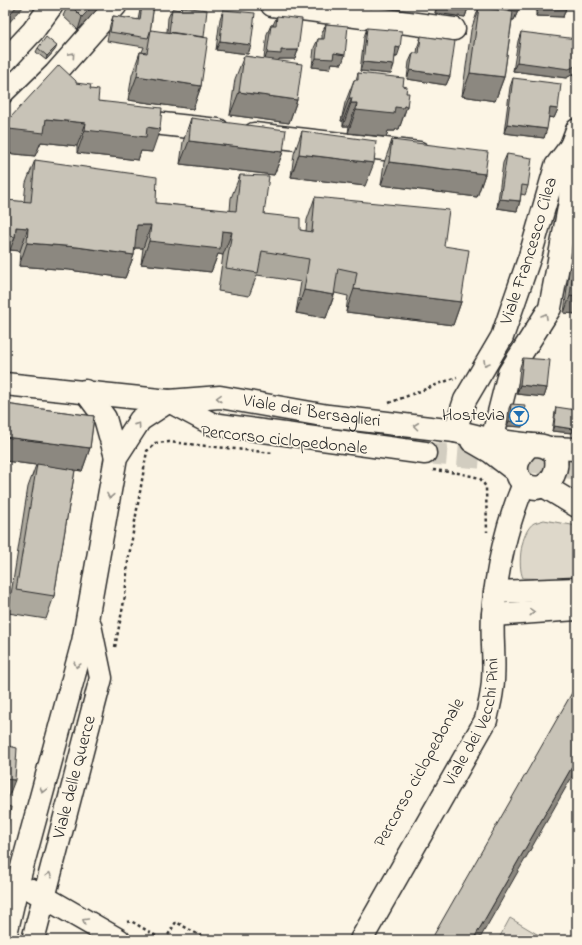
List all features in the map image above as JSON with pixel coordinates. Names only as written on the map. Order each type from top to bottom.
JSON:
[{"type":"street","points":[[5,61],[34,31],[52,5]]},
{"type":"street","points":[[5,123],[55,74],[116,5]]},
{"type":"street","points":[[272,5],[454,29]]},
{"type":"street","points":[[55,74],[74,88]]},
{"type":"street","points":[[114,112],[144,122],[436,155]]},
{"type":"street","name":"Viale Francesco Cilea","points":[[455,431],[464,400],[502,337],[530,256],[556,166],[574,138]]},
{"type":"street","name":"Viale Francesco Cilea","points":[[492,440],[509,373],[530,343],[550,308],[561,258],[570,202],[574,138]]},
{"type":"street","name":"Viale Francesco Cilea","points":[[502,337],[530,343]]},
{"type":"street","name":"Viale dei Bersaglieri","points":[[5,384],[85,391],[169,401],[220,397],[328,416],[455,431],[492,440],[540,446],[577,448]]},
{"type":"street","name":"Viale delle Querce","points":[[85,391],[105,418],[116,457]]},
{"type":"street","name":"Viale dei Bersaglieri","points":[[169,401],[212,424],[426,461]]},
{"type":"street","name":"Viale delle Querce","points":[[5,938],[18,882],[83,642],[116,457],[140,420],[169,401]]},
{"type":"street","points":[[455,431],[491,452],[528,481],[577,506]]},
{"type":"street","points":[[540,446],[555,454],[557,466],[552,480],[528,481],[518,460],[523,451],[540,446]]},
{"type":"street","name":"Viale dei Vecchi Pini","points":[[361,940],[486,720],[492,689],[493,615],[495,592],[508,528],[516,504],[528,481]]},
{"type":"street","points":[[495,592],[577,590]]},
{"type":"street","points":[[493,615],[577,609]]},
{"type":"street","name":"Viale delle Querce","points":[[33,940],[101,678],[88,614]]},
{"type":"street","points":[[18,882],[44,896],[120,930]]},
{"type":"path","name":"Percorso ciclopedonale","points":[[114,650],[125,596],[128,562],[147,451],[155,443],[169,442],[278,454]]},
{"type":"path","points":[[426,461],[458,473],[480,478],[486,487],[486,534]]},
{"type":"path","points":[[120,930],[126,923],[131,921],[164,940],[176,922],[208,940]]},
{"type":"shaded area","points":[[544,520],[577,526],[577,580],[523,578],[520,557],[523,540],[526,533],[534,523]]},
{"type":"shaded area","points":[[510,918],[547,940],[498,940]]},
{"type":"building","points":[[5,5],[18,5],[5,19]]},
{"type":"building","points":[[70,5],[94,5],[82,17]]},
{"type":"building","points":[[142,5],[154,5],[148,38],[110,32],[113,16],[140,20]]},
{"type":"building","points":[[446,5],[469,5],[468,8]]},
{"type":"building","points":[[507,5],[518,5],[518,11],[507,10]]},
{"type":"building","points":[[539,5],[566,5],[566,8],[539,7]]},
{"type":"building","points":[[182,7],[207,10],[204,37],[169,32],[172,9],[181,10]]},
{"type":"building","points":[[479,7],[513,12],[504,77],[470,73]]},
{"type":"building","points":[[223,10],[255,13],[251,45],[220,41]]},
{"type":"building","points":[[277,16],[302,19],[298,50],[281,50],[281,54],[267,53],[271,25],[276,25]]},
{"type":"building","points":[[326,24],[348,26],[345,55],[334,53],[333,59],[316,58],[318,39],[324,39]]},
{"type":"building","points":[[367,28],[402,31],[400,48],[396,47],[394,65],[363,62]]},
{"type":"building","points":[[151,30],[208,38],[201,86],[137,76],[140,52],[147,53]]},
{"type":"building","points":[[521,32],[577,39],[577,65],[569,69],[517,62]]},
{"type":"building","points":[[421,36],[455,41],[450,76],[410,70],[413,53],[419,54]]},
{"type":"building","points":[[46,37],[57,46],[47,56],[38,48]]},
{"type":"building","points":[[244,56],[302,64],[297,100],[239,92]]},
{"type":"building","points":[[59,65],[76,81],[76,83],[91,85],[90,89],[99,90],[98,101],[162,108],[160,129],[147,127],[146,137],[85,130],[86,123],[46,119],[44,133],[9,129],[10,118]]},
{"type":"building","points":[[358,73],[404,78],[403,86],[407,87],[406,93],[409,93],[407,106],[404,106],[403,108],[395,107],[394,114],[356,110],[357,103],[351,103],[352,98],[349,98],[354,80],[358,80]]},
{"type":"building","points":[[513,78],[561,84],[558,109],[550,108],[547,129],[507,124]]},
{"type":"building","points":[[191,118],[286,130],[283,152],[189,141]]},
{"type":"building","points":[[302,131],[376,141],[374,163],[299,154]]},
{"type":"building","points":[[392,140],[488,152],[485,174],[389,162]]},
{"type":"building","points":[[507,154],[532,158],[528,186],[522,185],[520,201],[500,199]]},
{"type":"building","points":[[35,160],[157,177],[156,203],[236,211],[240,175],[269,176],[264,214],[300,218],[300,230],[312,232],[315,197],[449,210],[444,246],[469,250],[461,302],[354,289],[357,272],[338,268],[334,295],[304,290],[309,259],[262,251],[258,273],[226,268],[232,232],[222,231],[220,249],[149,241],[151,225],[137,225],[134,255],[77,247],[27,243],[28,228],[16,227],[15,237],[5,235],[5,200],[31,202]]},
{"type":"building","points":[[577,238],[577,297],[570,296]]},
{"type":"building","points":[[523,358],[550,360],[547,388],[520,385]]},
{"type":"building","points":[[5,404],[94,416],[90,448],[5,437]]},
{"type":"building","points":[[511,404],[525,405],[523,423],[509,421]]},
{"type":"building","points":[[556,407],[576,410],[573,429],[554,426]]},
{"type":"building","points":[[37,464],[75,470],[54,596],[16,590]]},
{"type":"building","points":[[577,684],[577,758],[473,940],[431,940]]},
{"type":"building","points":[[5,745],[17,748],[15,780],[5,779]]},
{"type":"building","points":[[5,806],[11,807],[5,841]]},
{"type":"tunnel","points":[[425,453],[533,462],[577,469]]},
{"type":"place","name":"Hostevia","points":[[519,416]]}]
